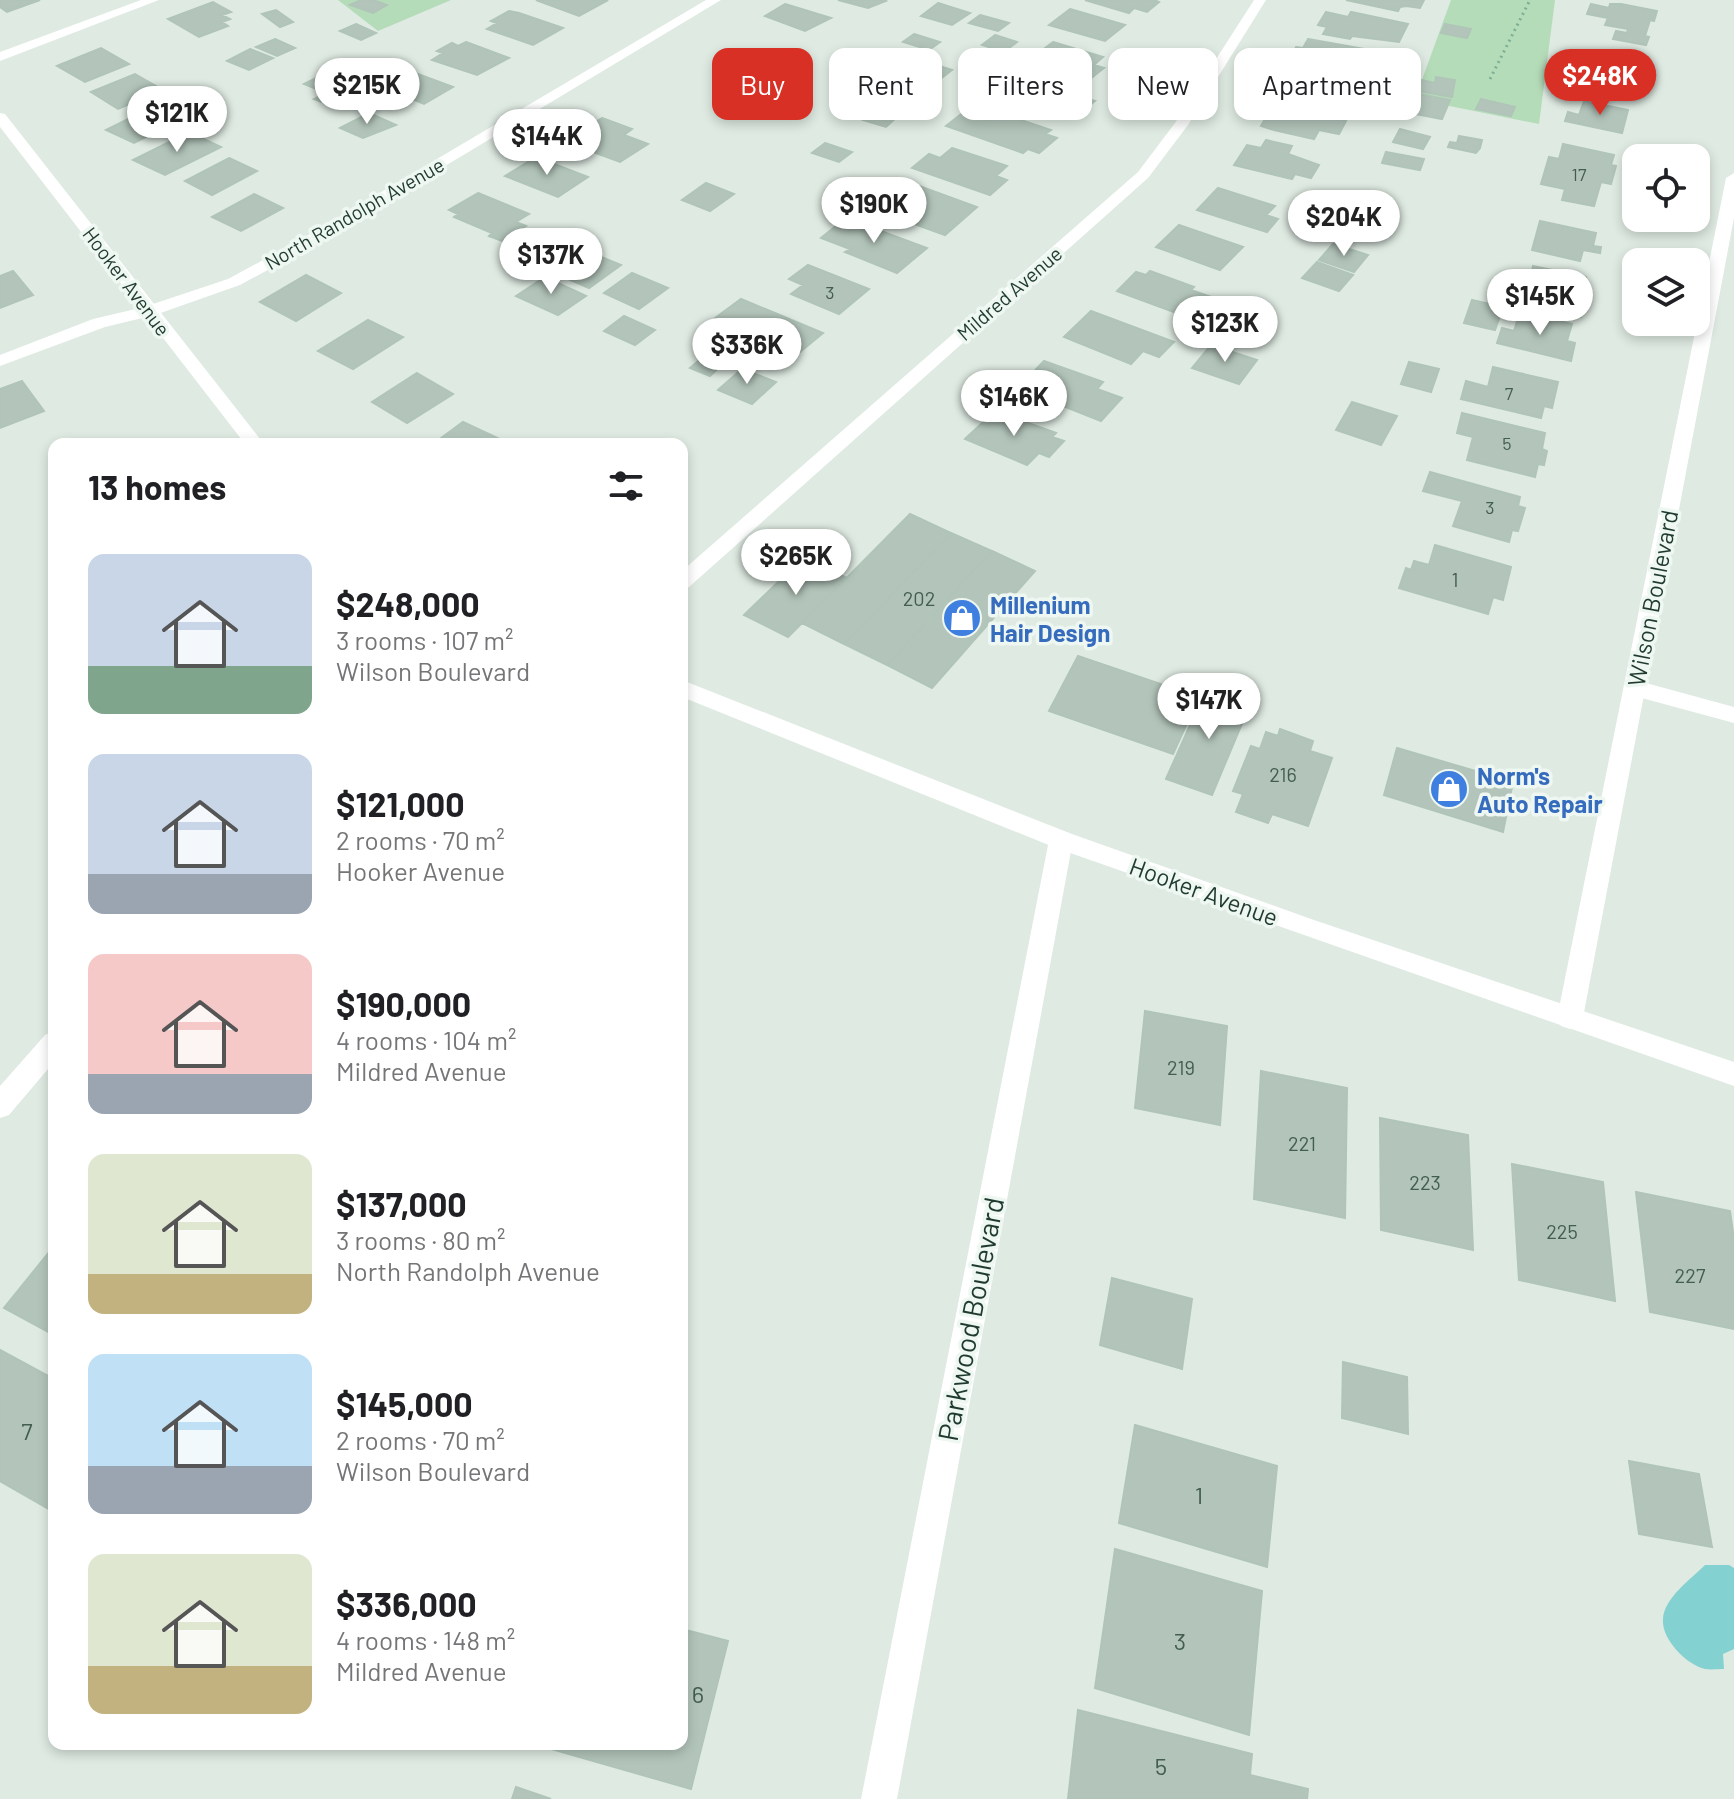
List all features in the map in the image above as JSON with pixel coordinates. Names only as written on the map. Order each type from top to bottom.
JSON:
[{"type":"street","points":[[0,57],[153,0]]},
{"type":"street","name":"North Randolph Avenue","points":[[0,361],[99,323],[149,311],[234,282],[306,243],[715,0]]},
{"type":"street","name":"Mildred Avenue","points":[[688,577],[1143,175],[1181,125],[1260,0]]},
{"type":"street","name":"Hooker Avenue","points":[[0,117],[37,160],[149,311],[250,438]]},
{"type":"street","name":"Wilson Boulevard","points":[[1570,1018],[1734,178]]},
{"type":"street","points":[[1635,688],[1734,715]]},
{"type":"street","name":"Hooker Avenue","points":[[688,690],[1061,840],[1267,915],[1734,1074]]},
{"type":"street","name":"Parkwood Boulevard","points":[[879,1799],[1061,840]]},
{"type":"street","points":[[0,1106],[48,1050]]},
{"type":"path","points":[[1490,79],[1530,0]]},
{"type":"green space","points":[[338,0],[451,0],[378,31]]},
{"type":"green space","points":[[1451,0],[1555,0],[1539,124],[1421,100],[1421,82]]},
{"type":"water","points":[[1705,1565],[1729,1565],[1734,1568],[1734,1649],[1723,1654],[1724,1669],[1698,1667],[1676,1650],[1663,1627],[1668,1604]]},
{"type":"building","points":[[0,0],[40,0],[7,12],[0,7]]},
{"type":"building","points":[[361,0],[387,5],[373,13],[350,5]]},
{"type":"building","points":[[536,0],[608,0],[579,16]]},
{"type":"building","points":[[838,0],[884,0],[886,1],[868,8]]},
{"type":"building","points":[[1085,0],[1159,2],[1147,12],[1134,8],[1129,13]]},
{"type":"building","points":[[1346,0],[1424,0],[1420,8],[1406,6],[1398,11]]},
{"type":"building","points":[[213,2],[231,12],[222,15],[230,19],[222,22],[228,26],[199,37],[168,19]]},
{"type":"building","points":[[938,3],[970,13],[952,25],[921,16]]},
{"type":"building","points":[[785,4],[831,18],[805,31],[765,16]]},
{"type":"building","points":[[1591,4],[1609,8],[1610,4],[1621,4],[1657,11],[1654,21],[1650,20],[1645,36],[1649,37],[1646,45],[1613,39],[1616,31],[1627,33],[1628,29],[1605,25],[1608,18],[1587,14]]},
{"type":"building","points":[[1070,9],[1125,25],[1105,41],[1049,25]]},
{"type":"building","points":[[276,10],[293,22],[280,27],[262,14]]},
{"type":"building","points":[[509,11],[563,28],[533,45],[487,29],[497,23],[491,21]]},
{"type":"building","points":[[1326,12],[1348,17],[1351,12],[1408,24],[1399,42],[1352,36],[1350,39],[1323,34],[1327,27],[1318,25]]},
{"type":"building","points":[[980,15],[1009,23],[998,31],[969,23]]},
{"type":"building","points":[[356,24],[376,33],[361,40],[340,31]]},
{"type":"building","points":[[1445,24],[1471,29],[1467,38],[1441,33]]},
{"type":"building","points":[[914,34],[940,42],[932,48],[922,48],[903,42]]},
{"type":"building","points":[[995,35],[1017,42],[1009,48],[982,45]]},
{"type":"building","points":[[275,39],[295,48],[277,56],[256,47]]},
{"type":"building","points":[[1308,39],[1359,48],[1303,48]]},
{"type":"building","points":[[466,42],[509,58],[477,75],[432,60],[443,53],[437,51],[452,43],[458,46]]},
{"type":"building","points":[[1053,42],[1073,48],[1045,48]]},
{"type":"building","points":[[101,48],[129,64],[85,82],[57,66]]},
{"type":"building","points":[[250,49],[273,58],[249,70],[227,61]]},
{"type":"building","points":[[1092,54],[1103,57],[1094,65],[1104,68],[1092,78]]},
{"type":"building","points":[[1597,65],[1636,73],[1630,95],[1590,86]]},
{"type":"building","points":[[942,67],[952,70],[942,78]]},
{"type":"building","points":[[407,70],[453,87],[424,104],[383,87],[387,85],[382,83]]},
{"type":"building","points":[[135,74],[163,90],[118,109],[91,92]]},
{"type":"building","points":[[318,77],[363,95],[338,108],[314,99],[326,93],[304,84]]},
{"type":"building","points":[[1436,77],[1455,80],[1452,97],[1421,92],[1421,80],[1435,83]]},
{"type":"building","points":[[1421,94],[1450,100],[1442,119],[1421,115]]},
{"type":"building","points":[[1481,99],[1515,107],[1511,116],[1476,109]]},
{"type":"building","points":[[1584,101],[1628,110],[1622,133],[1565,121],[1568,112],[1579,115]]},
{"type":"building","points":[[154,106],[182,119],[134,143],[106,130]]},
{"type":"building","points":[[369,113],[396,125],[363,138],[340,128]]},
{"type":"building","points":[[958,117],[958,120],[1021,120],[1051,130],[1045,134],[1057,138],[1039,153],[1028,149],[1023,153],[946,126]]},
{"type":"building","points":[[602,118],[632,129],[624,135],[648,144],[620,162],[566,140]]},
{"type":"building","points":[[863,120],[894,120],[886,127]]},
{"type":"building","points":[[1264,120],[1346,121],[1339,134],[1319,130],[1314,139],[1261,126]]},
{"type":"building","points":[[1400,129],[1430,137],[1423,149],[1393,142]]},
{"type":"building","points":[[189,132],[221,147],[165,175],[133,160]]},
{"type":"building","points":[[1459,136],[1482,140],[1480,148],[1476,153],[1448,147],[1450,142],[1457,143]]},
{"type":"building","points":[[1266,140],[1292,146],[1288,154],[1319,165],[1311,178],[1295,174],[1292,179],[1234,165],[1247,145],[1261,148]]},
{"type":"building","points":[[825,143],[852,152],[839,162],[812,153]]},
{"type":"building","points":[[1563,144],[1614,155],[1611,165],[1616,166],[1611,184],[1601,182],[1594,206],[1562,200],[1565,189],[1541,184],[1549,157],[1559,159]]},
{"type":"building","points":[[952,148],[1007,166],[996,176],[1007,180],[990,195],[912,168],[929,154],[940,158]]},
{"type":"building","points":[[1386,152],[1424,159],[1420,170],[1382,163]]},
{"type":"building","points":[[536,157],[588,177],[558,197],[505,176]]},
{"type":"building","points":[[229,158],[257,171],[212,195],[185,181]]},
{"type":"building","points":[[706,183],[734,194],[710,211],[682,200]]},
{"type":"building","points":[[866,184],[905,198],[919,186],[977,207],[945,235],[862,205],[865,202],[850,197]]},
{"type":"building","points":[[1218,188],[1275,206],[1266,215],[1278,219],[1267,232],[1197,210]]},
{"type":"building","points":[[478,193],[529,214],[516,222],[526,226],[502,241],[489,236],[492,233],[454,217],[458,214],[449,210]]},
{"type":"building","points":[[254,194],[283,208],[241,231],[212,217]]},
{"type":"building","points":[[846,218],[927,248],[897,273],[845,252],[850,249],[821,238]]},
{"type":"building","points":[[1540,221],[1596,233],[1593,246],[1601,247],[1600,253],[1583,250],[1580,261],[1532,250]]},
{"type":"building","points":[[1179,225],[1243,247],[1220,270],[1156,247]]},
{"type":"building","points":[[1333,244],[1368,255],[1354,272],[1319,260]]},
{"type":"building","points":[[589,252],[621,265],[589,288],[557,274]]},
{"type":"building","points":[[1317,262],[1353,275],[1339,291],[1302,278]]},
{"type":"building","points":[[808,265],[869,289],[839,314],[791,294],[803,285],[789,279]]},
{"type":"building","points":[[1533,266],[1586,277],[1581,317],[1525,305],[1527,300],[1507,295],[1511,281],[1529,285]]},
{"type":"building","points":[[13,271],[33,295],[0,308],[0,276]]},
{"type":"building","points":[[1150,271],[1214,298],[1193,319],[1117,291],[1136,272],[1146,275]]},
{"type":"building","points":[[632,273],[668,288],[639,309],[604,293]]},
{"type":"building","points":[[306,275],[341,293],[296,321],[260,302]]},
{"type":"building","points":[[545,277],[586,296],[558,315],[516,296]]},
{"type":"building","points":[[741,299],[823,333],[790,360],[707,324]]},
{"type":"building","points":[[1472,300],[1503,307],[1495,330],[1464,323]]},
{"type":"building","points":[[1091,311],[1174,342],[1159,357],[1143,351],[1131,364],[1064,337]]},
{"type":"building","points":[[1520,312],[1572,324],[1567,341],[1575,343],[1571,361],[1497,343],[1502,328],[1514,331]]},
{"type":"building","points":[[624,316],[655,330],[635,345],[604,331]]},
{"type":"building","points":[[368,320],[403,337],[353,369],[318,351]]},
{"type":"building","points":[[1211,345],[1257,360],[1239,384],[1192,368]]},
{"type":"building","points":[[709,352],[728,359],[710,376],[690,368]]},
{"type":"building","points":[[1044,361],[1103,382],[1097,389],[1122,398],[1101,421],[1018,388]]},
{"type":"building","points":[[1409,362],[1439,369],[1431,392],[1401,384]]},
{"type":"building","points":[[1493,367],[1558,382],[1552,408],[1544,406],[1541,418],[1461,399],[1466,381],[1488,387]]},
{"type":"building","points":[[742,369],[776,382],[752,404],[718,390]]},
{"type":"building","points":[[417,373],[453,394],[407,423],[372,402]]},
{"type":"building","points":[[22,381],[44,411],[0,428],[0,389]]},
{"type":"building","points":[[1352,402],[1397,416],[1381,445],[1336,430]]},
{"type":"building","points":[[995,411],[1056,433],[1052,437],[1064,441],[1049,457],[1039,453],[1027,465],[965,439]]},
{"type":"building","points":[[1462,413],[1545,433],[1542,449],[1547,451],[1544,465],[1538,464],[1535,477],[1467,460],[1473,437],[1457,433]]},
{"type":"building","points":[[463,422],[498,438],[441,438]]},
{"type":"building","points":[[1430,472],[1520,497],[1518,506],[1525,508],[1518,531],[1512,530],[1509,542],[1453,526],[1462,501],[1423,491]]},
{"type":"building","points":[[910,514],[951,533],[844,644],[802,623]]},
{"type":"building","points":[[951,533],[992,551],[887,665],[844,644]]},
{"type":"building","points":[[1435,545],[1511,567],[1503,600],[1493,597],[1488,614],[1399,588],[1406,568],[1411,570],[1414,561],[1429,565]]},
{"type":"building","name":"Millenium Hair Design","points":[[992,551],[1035,571],[932,688],[887,665]]},
{"type":"building","points":[[804,557],[847,578],[788,637],[744,615]]},
{"type":"building","points":[[1078,656],[1199,697],[1173,754],[1049,711]]},
{"type":"building","points":[[1207,687],[1251,702],[1212,795],[1166,779]]},
{"type":"building","points":[[1280,729],[1313,741],[1310,751],[1332,758],[1308,826],[1272,814],[1268,823],[1236,812],[1243,794],[1233,791],[1251,746],[1260,749],[1266,732],[1278,736]]},
{"type":"building","name":"Norm's Auto Repair","points":[[1397,748],[1513,782],[1503,832],[1384,795]]},
{"type":"building","points":[[1145,1011],[1227,1026],[1220,1125],[1135,1108]]},
{"type":"building","points":[[1261,1071],[1347,1088],[1345,1218],[1254,1199]]},
{"type":"building","points":[[1380,1118],[1468,1135],[1473,1250],[1381,1230]]},
{"type":"building","points":[[1512,1164],[1603,1182],[1615,1301],[1519,1280]]},
{"type":"building","points":[[1636,1192],[1730,1211],[1734,1239],[1734,1329],[1650,1312]]},
{"type":"building","points":[[48,1253],[48,1332],[4,1308]]},
{"type":"building","points":[[1112,1278],[1192,1299],[1182,1369],[1100,1345]]},
{"type":"building","points":[[0,1350],[48,1376],[48,1509],[0,1481]]},
{"type":"building","points":[[1343,1362],[1407,1377],[1408,1434],[1342,1418]]},
{"type":"building","points":[[1135,1425],[1277,1466],[1267,1567],[1119,1523]]},
{"type":"building","points":[[1629,1461],[1699,1474],[1712,1547],[1639,1534]]},
{"type":"building","points":[[1115,1549],[1262,1591],[1249,1735],[1095,1688]]},
{"type":"building","points":[[688,1631],[728,1641],[691,1789],[555,1750],[688,1750]]},
{"type":"building","points":[[1078,1710],[1252,1754],[1250,1775],[1308,1789],[1307,1799],[1068,1799]]},
{"type":"building","points":[[516,1787],[551,1799],[512,1799]]},
{"type":"place","name":"Millenium Hair Design","points":[[962,618]]},
{"type":"place","name":"Norm's Auto Repair","points":[[1449,789]]}]
